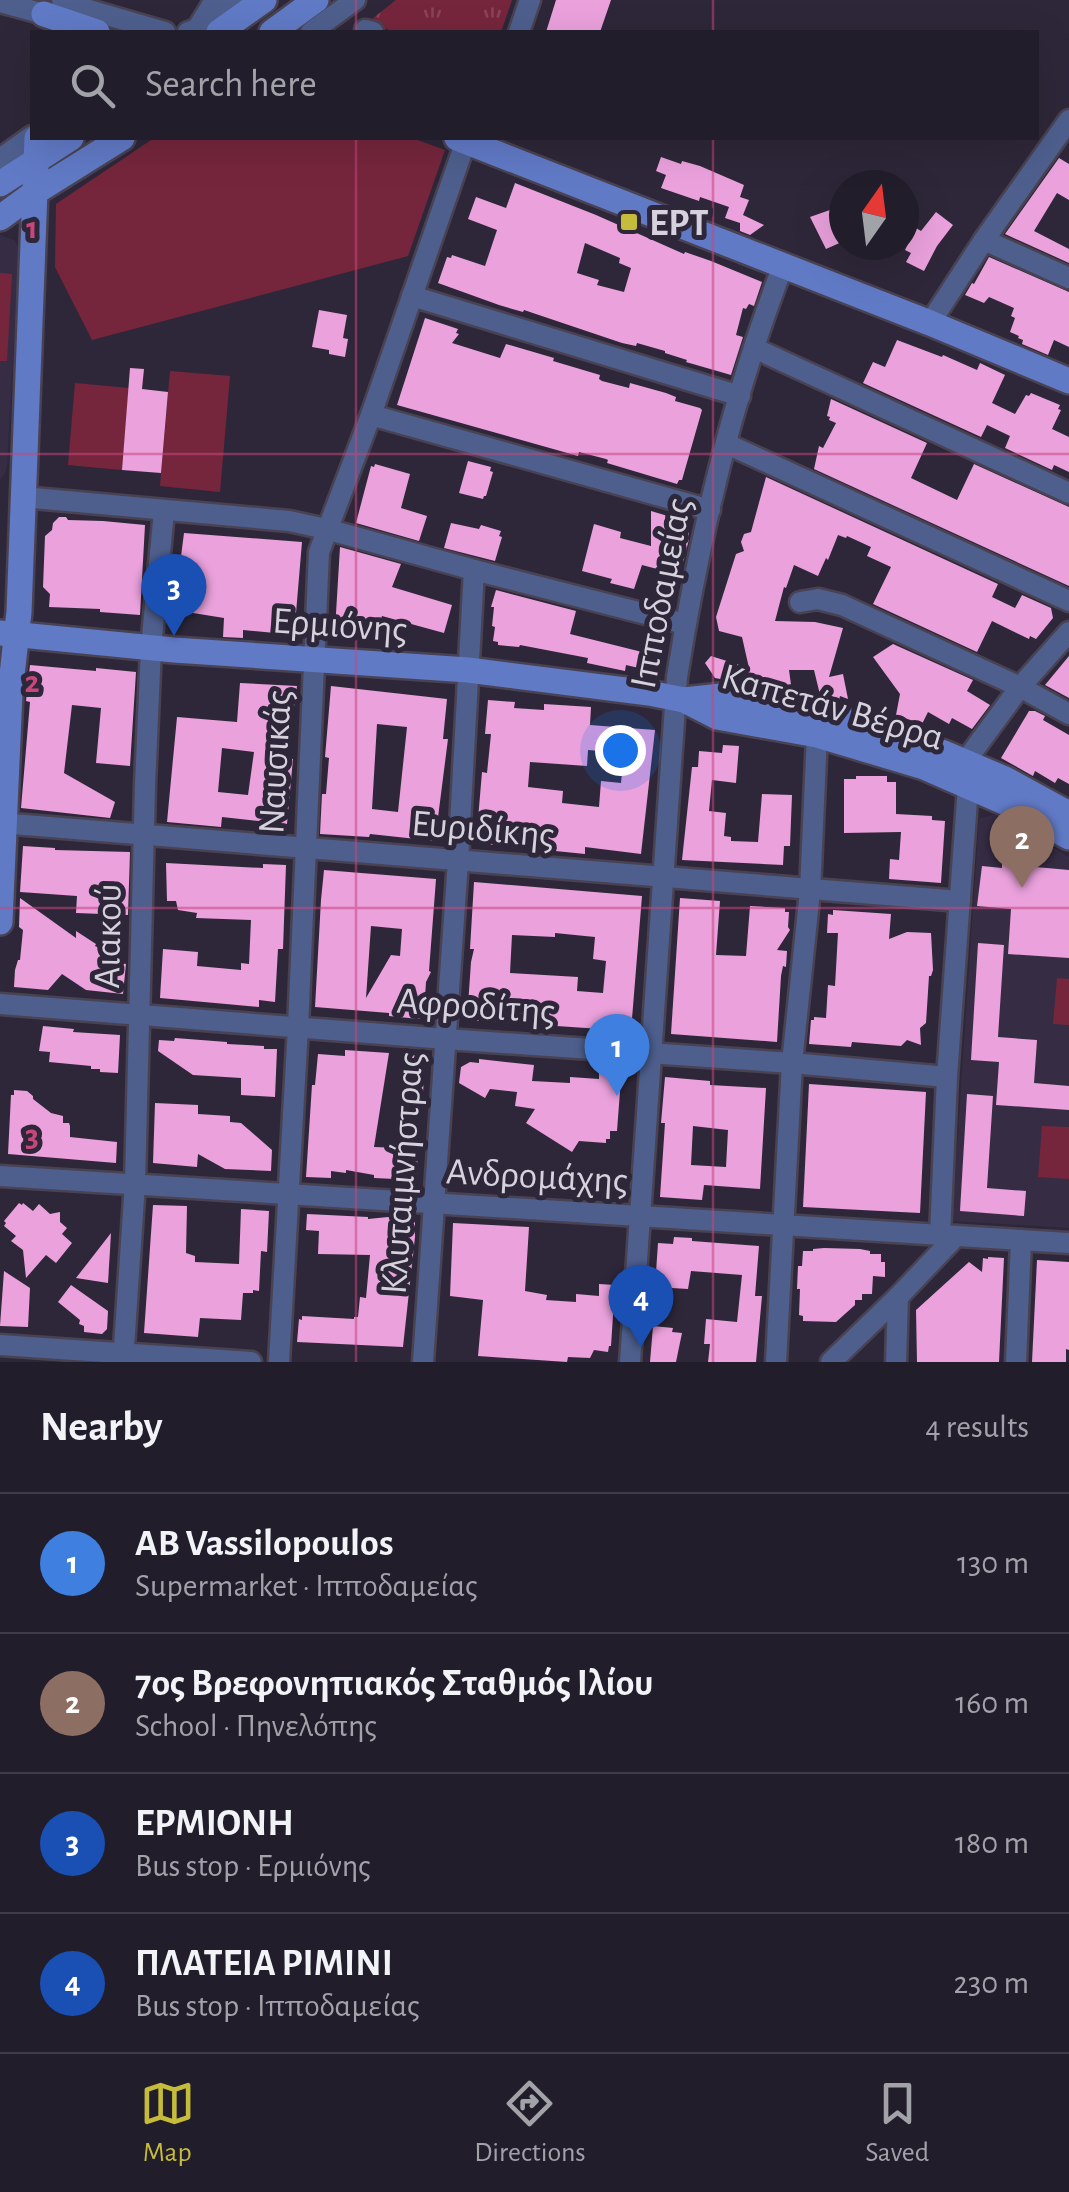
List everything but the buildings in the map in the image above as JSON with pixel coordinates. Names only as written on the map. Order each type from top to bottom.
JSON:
[{"type":"street","points":[[193,30],[214,0]]},
{"type":"street","points":[[221,30],[232,0]]},
{"type":"street","points":[[223,30],[264,0]]},
{"type":"street","points":[[275,30],[316,0]]},
{"type":"street","points":[[314,30],[355,0]]},
{"type":"street","points":[[521,30],[530,0]]},
{"type":"street","points":[[0,2],[48,12],[92,30]]},
{"type":"street","points":[[48,12],[66,3],[158,30]]},
{"type":"street","points":[[930,324],[984,240],[1062,146],[1069,120]]},
{"type":"street","points":[[0,218],[119,140]]},
{"type":"street","name":"Ναυσικάς","points":[[279,1362],[319,552],[468,140]]},
{"type":"street","points":[[470,140],[1069,381]]},
{"type":"street","points":[[0,158],[35,144]]},
{"type":"street","points":[[0,184],[35,144]]},
{"type":"street","points":[[0,922],[10,693],[8,634],[19,612],[35,144]]},
{"type":"street","points":[[0,227],[18,230],[33,254]]},
{"type":"street","points":[[984,240],[1069,278]]},
{"type":"street","name":"Ιπποδαμείας","points":[[630,1362],[663,878],[685,624],[740,396],[783,266]]},
{"type":"street","points":[[412,296],[740,396]]},
{"type":"street","points":[[754,348],[1069,493]]},
{"type":"street","points":[[371,415],[710,510]]},
{"type":"street","points":[[727,444],[1069,601]]},
{"type":"street","points":[[22,497],[288,521],[685,624]]},
{"type":"street","name":"Αιακού","points":[[123,1357],[134,1183],[151,648],[164,511]]},
{"type":"street","name":"Κλυταιμνήστρας","points":[[423,1362],[474,570]]},
{"type":"street","points":[[800,602],[818,599],[842,605],[1020,687],[1069,714]]},
{"type":"street","points":[[831,1362],[898,1297],[948,1235],[947,1077],[966,774],[1020,687],[1069,632]]},
{"type":"street","name":"Ερμιόνης","points":[[8,634],[468,670],[679,699]]},
{"type":"street","name":"Καπετάν Βέρρα","points":[[679,699],[721,696],[866,728],[966,774],[1069,837]]},
{"type":"street","name":"Καπετάν Βέρρα","points":[[679,699],[717,718],[817,735],[966,774],[1005,779],[1069,814]]},
{"type":"street","points":[[776,1362],[792,1063],[810,891],[817,735]]},
{"type":"street","name":"Ευριδίκης","points":[[3,824],[960,901]]},
{"type":"street","name":"Αφροδίτης","points":[[0,1004],[947,1077]]},
{"type":"street","name":"Ανδρομάχης","points":[[0,1176],[1069,1243]]},
{"type":"street","points":[[1016,1362],[1021,1240]]},
{"type":"street","points":[[896,1362],[898,1297]]},
{"type":"street","points":[[0,1345],[123,1357],[251,1362]]},
{"type":"shaded area","points":[[0,235],[14,240],[19,248],[7,466],[0,479]]},
{"type":"shaded area","points":[[996,814],[1069,857],[1069,1228],[952,1221],[979,819]]},
{"type":"green space","points":[[396,0],[512,0],[502,30],[390,30],[367,23]]},
{"type":"green space","points":[[151,140],[418,140],[445,150],[408,256],[92,340],[55,267],[56,204]]},
{"type":"green space","points":[[0,273],[12,274],[7,361],[0,361]]},
{"type":"green space","points":[[170,371],[230,376],[220,492],[160,486]]},
{"type":"green space","points":[[75,383],[129,388],[122,470],[68,465]]},
{"type":"green space","points":[[1057,978],[1069,979],[1069,1025],[1053,1024]]},
{"type":"green space","points":[[1042,1126],[1069,1127],[1069,1179],[1038,1177]]},
{"type":"place","name":"ΕΡΤ","points":[[629,222]]},
{"type":"place","name":"ΕΡΜΙΟΝΗ","points":[[174,636]]},
{"type":"place","name":"7ος Βρεφονηπιακός Σταθμός Ιλίου","points":[[1022,888]]},
{"type":"place","name":"AB Vassilopoulos","points":[[617,1096]]},
{"type":"place","name":"ΠΛΑΤΕΙΑ ΡΙΜΙΝΙ","points":[[641,1347]]}]
